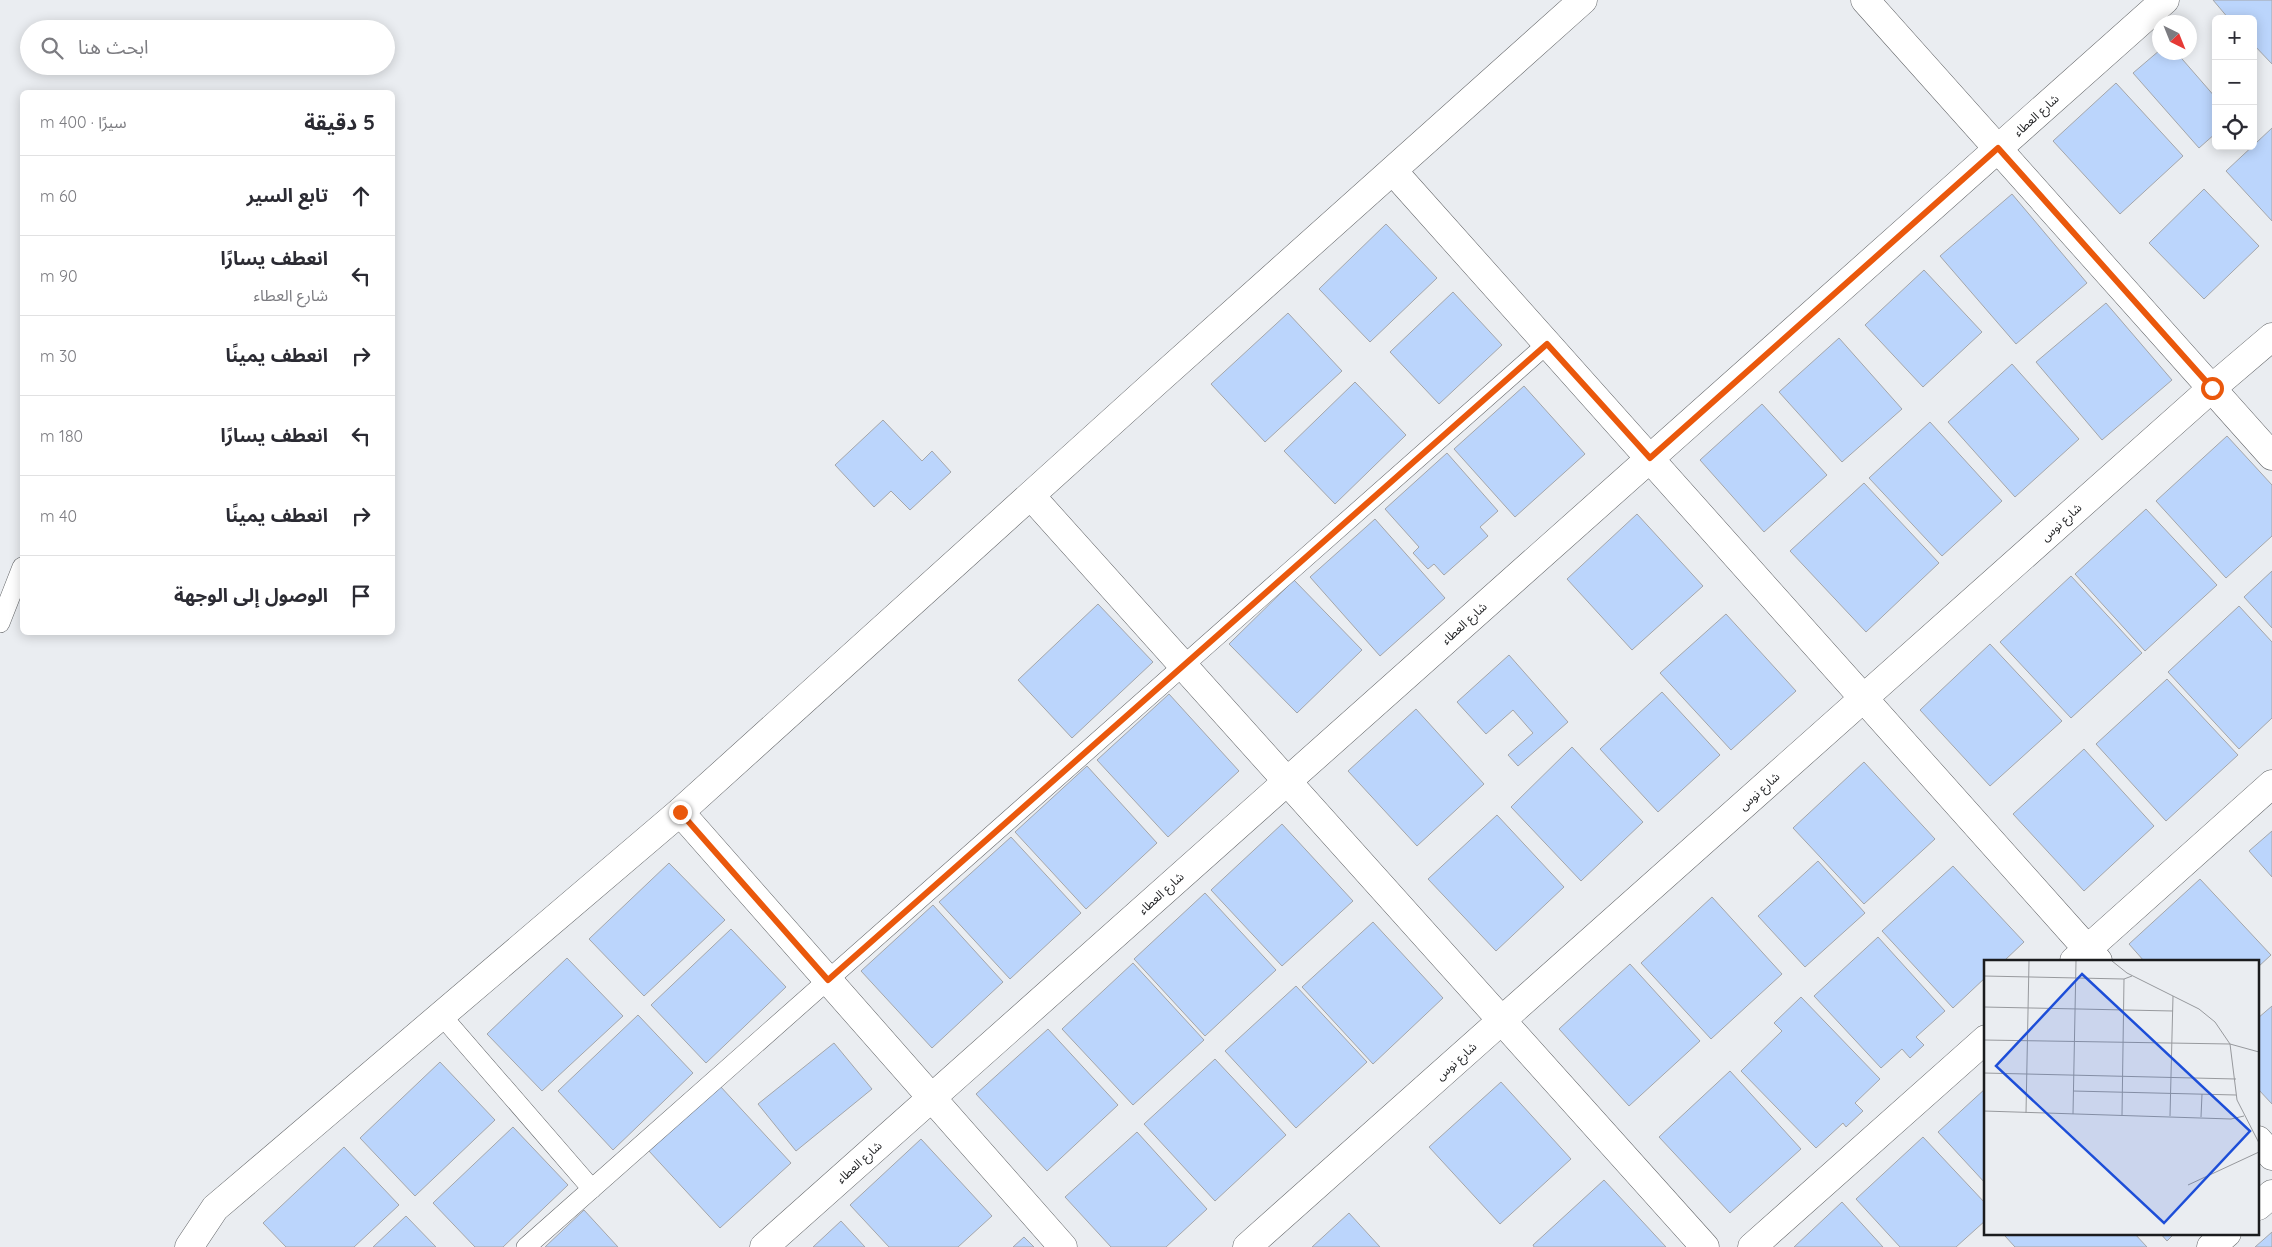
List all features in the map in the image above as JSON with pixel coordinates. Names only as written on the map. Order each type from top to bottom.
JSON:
[{"type":"street","points":[[189,1247],[216,1208],[680,812],[1583,0]]},
{"type":"street","points":[[1865,0],[2272,456]]},
{"type":"street","name":"شارع العطاء","points":[[764,1247],[2165,0]]},
{"type":"street","points":[[1393,171],[1863,698],[2086,957],[2272,784]]},
{"type":"street","name":"شارع نوس","points":[[1247,1247],[2212,388],[2272,337]]},
{"type":"street","points":[[1031,496],[1706,1247]]},
{"type":"street","points":[[680,812],[1063,1247]]},
{"type":"street","points":[[1752,1247],[1984,1041]]},
{"type":"street","points":[[2260,1142],[2272,1156]]},
{"type":"street","points":[[2260,1204],[2272,1194]]},
{"type":"street","points":[[2211,1247],[2226,1234]]},
{"type":"lane","points":[[526,1247],[1547,344]]},
{"type":"lane","points":[[0,623],[20,572]]},
{"type":"lane","points":[[442,1016],[592,1188]]},
{"type":"building","points":[[2213,0],[2272,0],[2272,64],[2257,48],[2257,15],[2226,15]]},
{"type":"building","points":[[2152,57],[2152,60],[2183,60],[2212,93],[2212,137],[2199,148],[2133,73]]},
{"type":"building","points":[[2116,83],[2183,156],[2120,214],[2053,141]]},
{"type":"building","points":[[2272,128],[2272,221],[2226,171],[2248,150],[2257,150],[2257,142]]},
{"type":"building","points":[[2204,189],[2259,246],[2204,299],[2149,243]]},
{"type":"building","points":[[2012,194],[2087,283],[2016,344],[1940,256]]},
{"type":"building","points":[[1386,224],[1437,278],[1370,342],[1319,289]]},
{"type":"building","points":[[1924,270],[1982,332],[1923,387],[1865,325]]},
{"type":"building","points":[[1453,292],[1502,345],[1439,404],[1390,352]]},
{"type":"building","points":[[2106,303],[2172,380],[2102,440],[2036,362]]},
{"type":"building","points":[[1288,313],[1342,371],[1265,442],[1211,384]]},
{"type":"building","points":[[1839,338],[1902,409],[1842,462],[1779,392]]},
{"type":"building","points":[[2012,364],[2079,439],[2015,497],[1948,422]]},
{"type":"building","points":[[1355,382],[1406,435],[1335,504],[1284,451]]},
{"type":"building","points":[[1524,386],[1585,454],[1515,517],[1454,449]]},
{"type":"building","points":[[1762,404],[1827,475],[1764,532],[1700,460]]},
{"type":"building","points":[[883,420],[922,461],[932,451],[951,472],[910,510],[891,491],[874,507],[835,465]]},
{"type":"building","points":[[1930,422],[2002,501],[1942,556],[1869,478]]},
{"type":"building","points":[[2227,436],[2272,485],[2272,536],[2226,578],[2156,501]]},
{"type":"building","points":[[1447,453],[1498,511],[1480,527],[1488,536],[1444,575],[1434,564],[1428,569],[1413,553],[1419,547],[1385,509]]},
{"type":"building","points":[[1864,483],[1939,563],[1866,632],[1790,551]]},
{"type":"building","points":[[2146,509],[2217,585],[2145,651],[2075,574]]},
{"type":"building","points":[[1637,514],[1703,586],[1632,650],[1567,579]]},
{"type":"building","points":[[1375,519],[1445,598],[1380,656],[1310,577]]},
{"type":"building","points":[[2272,571],[2272,628],[2244,597]]},
{"type":"building","points":[[2071,576],[2142,653],[2071,718],[2000,642]]},
{"type":"building","points":[[1294,580],[1362,650],[1297,713],[1229,644]]},
{"type":"building","points":[[1098,604],[1153,662],[1072,738],[1018,680]]},
{"type":"building","points":[[2239,606],[2272,642],[2272,718],[2239,749],[2168,672]]},
{"type":"building","points":[[1726,614],[1796,691],[1731,750],[1660,673]]},
{"type":"building","points":[[1990,644],[2062,721],[1990,786],[1920,710]]},
{"type":"building","points":[[1509,655],[1568,722],[1518,766],[1508,755],[1533,733],[1513,710],[1486,734],[1457,702]]},
{"type":"building","points":[[2167,679],[2238,755],[2166,821],[2096,744]]},
{"type":"building","points":[[1662,692],[1720,755],[1658,812],[1600,749]]},
{"type":"building","points":[[1169,694],[1239,771],[1168,837],[1097,760]]},
{"type":"building","points":[[1416,709],[1484,784],[1417,846],[1348,771]]},
{"type":"building","points":[[1572,747],[1643,822],[1581,881],[1511,807]]},
{"type":"building","points":[[2084,749],[2154,826],[2084,891],[2013,814]]},
{"type":"building","points":[[1864,762],[1935,839],[1864,904],[1793,828]]},
{"type":"building","points":[[1087,766],[1157,843],[1086,909],[1015,832]]},
{"type":"building","points":[[1497,815],[1564,887],[1496,951],[1428,879]]},
{"type":"building","points":[[1282,824],[1353,901],[1282,966],[1211,890]]},
{"type":"building","points":[[2272,831],[2272,877],[2249,851]]},
{"type":"building","points":[[1011,837],[1081,913],[1010,979],[939,902]]},
{"type":"building","points":[[1818,861],[1865,913],[1805,967],[1758,916]]},
{"type":"building","points":[[669,863],[725,920],[644,996],[589,939]]},
{"type":"building","points":[[1953,866],[2024,942],[2005,960],[1984,960],[1984,979],[1953,1008],[1882,931]]},
{"type":"building","points":[[2200,879],[2271,955],[2260,965],[2260,960],[2143,960],[2129,944]]},
{"type":"building","points":[[1205,893],[1276,970],[1205,1036],[1134,959]]},
{"type":"building","points":[[1712,897],[1782,974],[1711,1039],[1641,963]]},
{"type":"building","points":[[933,905],[1003,982],[932,1048],[861,971]]},
{"type":"building","points":[[1373,922],[1443,998],[1373,1064],[1302,987]]},
{"type":"building","points":[[731,929],[786,987],[706,1063],[651,1005]]},
{"type":"building","points":[[1878,937],[1945,1011],[1916,1037],[1924,1045],[1910,1058],[1902,1049],[1881,1068],[1814,996]]},
{"type":"building","points":[[567,958],[623,1016],[542,1091],[487,1034]]},
{"type":"building","points":[[1133,963],[1204,1040],[1133,1105],[1062,1029]]},
{"type":"building","points":[[1630,964],[1700,1041],[1629,1106],[1559,1029]]},
{"type":"building","points":[[1296,986],[1367,1062],[1296,1128],[1225,1051]]},
{"type":"building","points":[[1801,997],[1880,1079],[1855,1103],[1863,1111],[1846,1127],[1843,1123],[1816,1148],[1741,1071],[1782,1031],[1774,1023]]},
{"type":"building","points":[[2272,1006],[2272,1104],[2260,1091],[2260,1016]]},
{"type":"building","points":[[638,1015],[693,1073],[613,1150],[558,1091]]},
{"type":"building","points":[[1048,1029],[1118,1105],[1047,1171],[976,1094]]},
{"type":"building","points":[[834,1043],[872,1089],[796,1151],[758,1104]]},
{"type":"building","points":[[1215,1059],[1286,1135],[1215,1201],[1144,1124]]},
{"type":"building","points":[[440,1062],[495,1120],[415,1196],[360,1138]]},
{"type":"building","points":[[1730,1071],[1801,1149],[1730,1213],[1659,1137]]},
{"type":"building","points":[[1501,1082],[1571,1159],[1500,1224],[1429,1147]]},
{"type":"building","points":[[720,1086],[791,1163],[720,1228],[649,1151]]},
{"type":"building","points":[[1984,1090],[1984,1182],[1938,1132]]},
{"type":"building","points":[[513,1127],[568,1185],[503,1247],[475,1247],[433,1203]]},
{"type":"building","points":[[1137,1132],[1207,1209],[1166,1247],[1111,1247],[1065,1197]]},
{"type":"building","points":[[1923,1137],[1984,1202],[1984,1222],[1956,1247],[1900,1247],[1856,1199]]},
{"type":"building","points":[[921,1139],[992,1216],[958,1247],[889,1247],[850,1205]]},
{"type":"building","points":[[344,1147],[399,1205],[354,1247],[286,1247],[263,1223]]},
{"type":"building","points":[[1604,1180],[1666,1247],[1534,1247],[1533,1245]]},
{"type":"building","points":[[1842,1202],[1883,1247],[1794,1247]]},
{"type":"building","points":[[584,1210],[618,1247],[545,1247]]},
{"type":"building","points":[[1349,1213],[1380,1247],[1312,1247]]},
{"type":"building","points":[[406,1216],[436,1247],[373,1247]]},
{"type":"building","points":[[841,1221],[865,1247],[813,1247]]},
{"type":"building","points":[[2272,1232],[2272,1247],[2255,1247]]},
{"type":"building","points":[[2008,1234],[2135,1234],[2147,1247],[2015,1247],[2005,1236]]},
{"type":"building","points":[[2161,1234],[2174,1234],[2167,1241]]},
{"type":"building","points":[[1024,1237],[1034,1247],[1013,1247]]},
{"type":"route","points":[[680,812],[828,980],[1547,344],[1650,458],[1998,148],[2212,388]]}]
